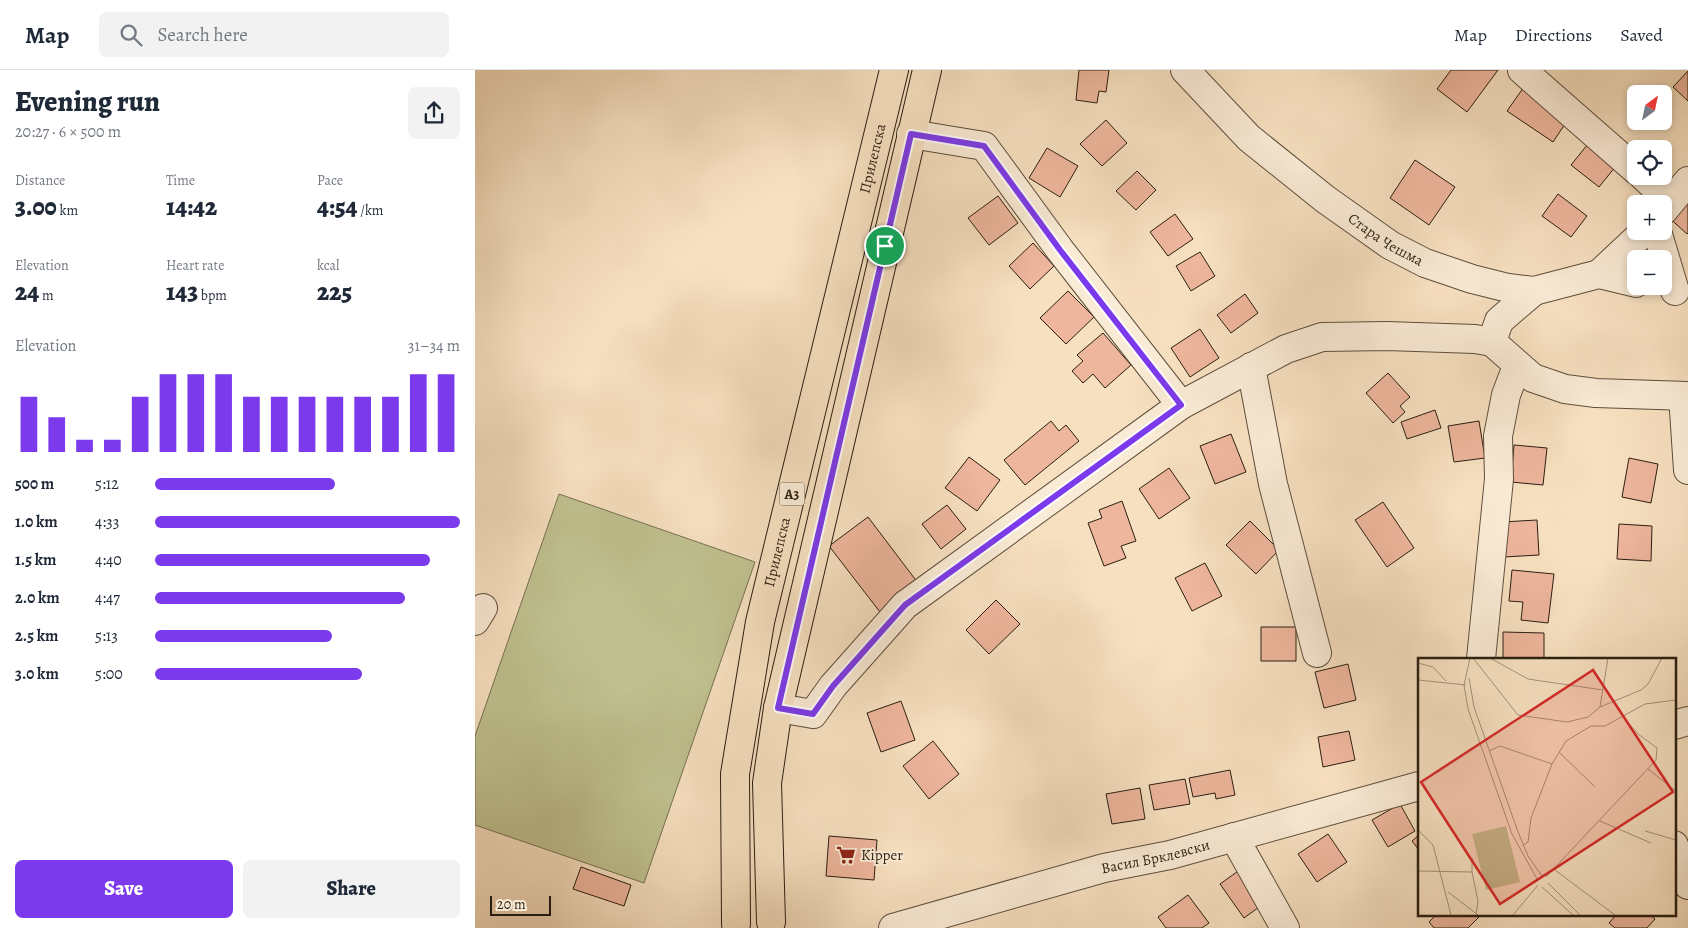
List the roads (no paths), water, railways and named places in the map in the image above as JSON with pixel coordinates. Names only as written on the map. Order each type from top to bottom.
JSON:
[{"type":"main road","name":"Прилепска","points":[[734,926],[735,774],[760,622],[894,70]]},
{"type":"main road","name":"A3","points":[[734,926],[753,918],[776,925],[767,784],[778,708],[927,70]]},
{"type":"street","name":"Стара Чешма","points":[[1185,70],[1249,138],[1325,199],[1390,245],[1425,263],[1472,279],[1507,288],[1534,291],[1599,274],[1627,281]]},
{"type":"street","points":[[1521,70],[1627,162]]},
{"type":"street","points":[[911,134],[984,146],[1060,250],[1181,405]]},
{"type":"street","points":[[1656,185],[1674,197]]},
{"type":"street","points":[[1599,274],[1635,240]]},
{"type":"street","points":[[1472,279],[1495,332],[1517,366],[1533,378],[1565,389],[1597,393],[1685,396],[1688,470]]},
{"type":"street","points":[[778,708],[813,714],[833,686],[905,605],[1181,405],[1286,349],[1322,337],[1397,336],[1475,339],[1495,332],[1534,291]]},
{"type":"street","points":[[1481,658],[1499,479],[1498,436],[1506,396],[1517,366]]},
{"type":"street","points":[[1251,367],[1273,484],[1317,653]]},
{"type":"street","points":[[1675,725],[1688,721]]},
{"type":"street","name":"Васил Брклевски","points":[[893,928],[1104,868],[1171,855],[1418,786]]},
{"type":"street","points":[[1234,837],[1285,928]]},
{"type":"street","points":[[1675,848],[1688,885]]},
{"type":"place","name":"Kipper","points":[[846,855]]}]
